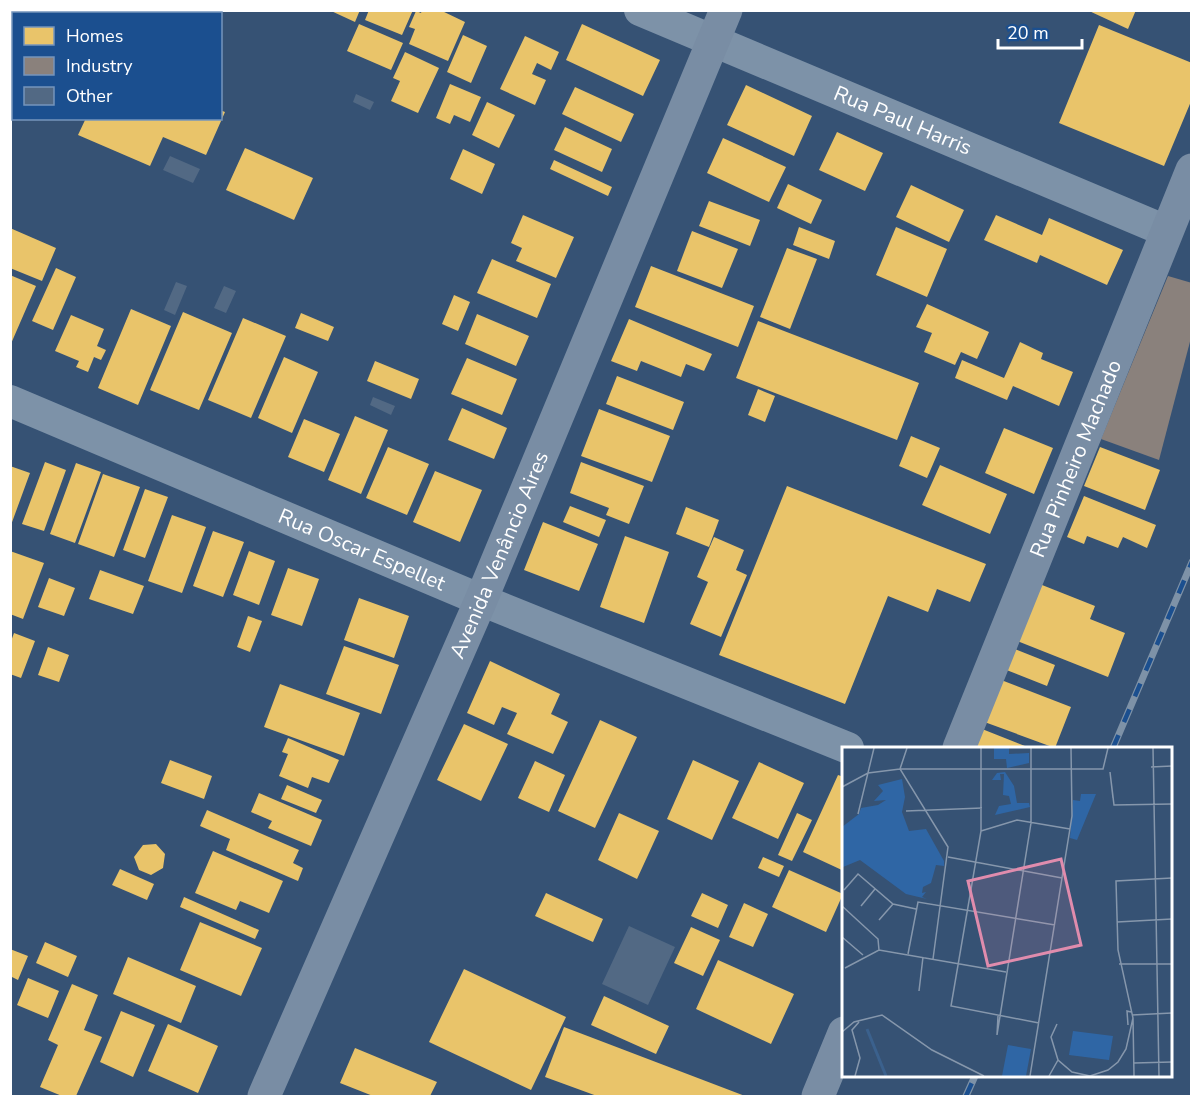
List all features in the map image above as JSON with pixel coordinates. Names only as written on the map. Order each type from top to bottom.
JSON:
[{"type":"street","name":"Rua Paul Harris","points":[[640,10],[1166,231]]},
{"type":"street","name":"Avenida Venâncio Aires","points":[[264,1096],[482,600],[726,10]]},
{"type":"street","name":"Rua Pinheiro Machado","points":[[959,747],[1191,170]]},
{"type":"street","name":"Rua Oscar Espellet","points":[[10,401],[482,600],[846,747]]},
{"type":"street","points":[[818,1096],[842,1036]]},
{"type":"building: Homes","points":[[107,10],[215,10],[214,12],[106,12]]},
{"type":"building: Homes","points":[[329,10],[360,10],[355,22]]},
{"type":"building: Homes","points":[[369,10],[413,10],[402,35],[365,20]]},
{"type":"building: Homes","points":[[422,10],[440,10],[465,22],[448,61],[409,44],[415,29],[409,27],[416,11],[421,13]]},
{"type":"building: Homes","points":[[1087,10],[1136,10],[1128,29]]},
{"type":"building: Homes","points":[[359,24],[403,43],[391,70],[347,51]]},
{"type":"building: Homes","points":[[582,24],[660,60],[643,96],[566,60]]},
{"type":"building: Homes","points":[[1099,25],[1192,63],[1192,99],[1164,166],[1059,123]]},
{"type":"building: Homes","points":[[463,35],[487,46],[471,83],[447,72]]},
{"type":"building: Homes","points":[[525,36],[559,52],[551,70],[537,63],[532,74],[546,80],[535,105],[500,89]]},
{"type":"building: Homes","points":[[405,52],[439,68],[418,113],[391,101],[400,81],[393,78]]},
{"type":"building: Homes","points":[[450,84],[481,97],[470,122],[454,115],[450,124],[436,118]]},
{"type":"building: Homes","points":[[746,85],[812,116],[794,156],[727,125]]},
{"type":"building: Homes","points":[[575,87],[634,114],[621,142],[562,114]]},
{"type":"building: Homes","points":[[487,102],[515,115],[499,148],[472,135]]},
{"type":"building: Homes","points":[[85,120],[221,120],[206,155],[163,137],[150,166],[78,135]]},
{"type":"building: Homes","points":[[565,127],[612,149],[602,172],[554,150]]},
{"type":"building: Homes","points":[[837,132],[883,153],[865,191],[819,170]]},
{"type":"building: Homes","points":[[723,138],[786,167],[769,202],[707,173]]},
{"type":"building: Homes","points":[[245,148],[313,178],[294,220],[226,190]]},
{"type":"building: Homes","points":[[463,149],[495,164],[482,194],[450,179]]},
{"type":"building: Homes","points":[[554,160],[612,187],[608,196],[550,169]]},
{"type":"building: Homes","points":[[788,184],[822,200],[811,224],[777,208]]},
{"type":"building: Homes","points":[[911,185],[964,210],[949,242],[896,217]]},
{"type":"building: Homes","points":[[709,201],[760,220],[750,246],[699,226]]},
{"type":"building: Homes","points":[[523,215],[574,237],[556,278],[516,261],[522,248],[511,243]]},
{"type":"building: Homes","points":[[996,215],[1042,235],[1049,218],[1123,250],[1107,285],[1040,255],[1037,263],[984,240]]},
{"type":"building: Homes","points":[[799,227],[835,241],[829,259],[793,245]]},
{"type":"building: Homes","points":[[896,227],[947,249],[927,297],[876,275]]},
{"type":"building: Homes","points":[[10,228],[56,248],[42,281],[10,268]]},
{"type":"building: Homes","points":[[692,231],[738,249],[722,288],[677,271]]},
{"type":"building: Homes","points":[[787,248],[817,259],[790,329],[760,317]]},
{"type":"building: Homes","points":[[492,259],[551,284],[537,318],[477,293]]},
{"type":"building: Homes","points":[[651,266],[754,306],[738,347],[635,307]]},
{"type":"building: Homes","points":[[56,268],[76,277],[53,330],[32,321]]},
{"type":"building: Homes","points":[[10,275],[36,286],[10,346]]},
{"type":"building: Homes","points":[[454,295],[470,302],[458,331],[442,324]]},
{"type":"building: Homes","points":[[927,304],[989,332],[977,359],[961,352],[955,365],[924,352],[932,333],[916,327]]},
{"type":"building: Homes","points":[[131,309],[171,326],[138,405],[98,388]]},
{"type":"building: Homes","points":[[183,312],[232,333],[199,410],[150,390]]},
{"type":"building: Homes","points":[[301,313],[334,327],[328,341],[295,328]]},
{"type":"building: Homes","points":[[477,314],[529,336],[516,366],[465,344]]},
{"type":"building: Homes","points":[[71,315],[104,329],[97,346],[106,350],[101,360],[94,357],[88,372],[76,367],[79,361],[55,351]]},
{"type":"building: Homes","points":[[243,318],[286,336],[251,418],[208,400]]},
{"type":"building: Homes","points":[[629,319],[712,354],[704,371],[686,364],[681,377],[641,361],[637,371],[611,361]]},
{"type":"building: Homes","points":[[758,321],[919,383],[897,440],[736,378]]},
{"type":"building: Homes","points":[[1020,342],[1043,353],[1041,359],[1073,372],[1059,406],[1013,386],[1007,400],[955,378],[962,360],[1004,378]]},
{"type":"building: Homes","points":[[284,357],[318,372],[292,433],[258,418]]},
{"type":"building: Homes","points":[[467,358],[517,379],[502,415],[451,394]]},
{"type":"building: Homes","points":[[375,361],[419,379],[411,399],[367,381]]},
{"type":"building: Homes","points":[[617,376],[684,402],[673,430],[606,404]]},
{"type":"building: Homes","points":[[758,389],[775,396],[765,422],[748,415]]},
{"type":"building: Homes","points":[[462,408],[507,428],[494,459],[448,440]]},
{"type":"building: Homes","points":[[599,409],[670,436],[652,482],[581,456]]},
{"type":"building: Homes","points":[[355,416],[388,430],[361,494],[328,480]]},
{"type":"building: Homes","points":[[304,419],[340,434],[324,472],[288,457]]},
{"type":"building: Homes","points":[[1004,428],[1053,448],[1034,494],[985,473]]},
{"type":"building: Homes","points":[[911,436],[940,448],[927,478],[899,466]]},
{"type":"building: Homes","points":[[388,447],[429,464],[407,515],[366,498]]},
{"type":"building: Homes","points":[[1100,447],[1160,470],[1145,510],[1084,486]]},
{"type":"building: Homes","points":[[45,462],[66,470],[44,531],[22,524]]},
{"type":"building: Homes","points":[[581,462],[644,486],[629,524],[606,515],[609,508],[570,493]]},
{"type":"building: Homes","points":[[76,463],[101,472],[75,543],[50,534]]},
{"type":"building: Homes","points":[[940,465],[1007,494],[990,534],[922,505]]},
{"type":"building: Homes","points":[[10,466],[30,473],[11,525],[10,525]]},
{"type":"building: Homes","points":[[435,471],[482,490],[460,542],[413,522]]},
{"type":"building: Homes","points":[[103,474],[140,487],[114,557],[78,544]]},
{"type":"building: Homes","points":[[787,486],[986,564],[970,602],[937,589],[928,612],[888,596],[845,704],[719,655]]},
{"type":"building: Homes","points":[[145,489],[168,497],[145,558],[123,550]]},
{"type":"building: Homes","points":[[1084,496],[1156,525],[1147,548],[1123,537],[1118,548],[1087,536],[1084,544],[1067,537]]},
{"type":"building: Homes","points":[[570,506],[606,520],[599,537],[563,522]]},
{"type":"building: Homes","points":[[686,507],[719,520],[709,547],[676,534]]},
{"type":"building: Homes","points":[[172,515],[206,527],[182,593],[148,581]]},
{"type":"building: Homes","points":[[543,522],[598,544],[579,591],[524,570]]},
{"type":"building: Homes","points":[[213,531],[244,542],[223,597],[193,586]]},
{"type":"building: Homes","points":[[625,536],[669,552],[644,623],[600,607]]},
{"type":"building: Homes","points":[[714,537],[744,550],[736,570],[747,575],[721,637],[690,624],[708,582],[697,577]]},
{"type":"building: Homes","points":[[10,551],[44,563],[23,619],[10,614]]},
{"type":"building: Homes","points":[[249,551],[275,561],[259,605],[233,595]]},
{"type":"building: Homes","points":[[288,568],[319,579],[302,626],[271,615]]},
{"type":"building: Homes","points":[[100,570],[144,586],[133,614],[89,599]]},
{"type":"building: Homes","points":[[49,578],[75,588],[64,616],[38,607]]},
{"type":"building: Homes","points":[[1037,583],[1095,606],[1090,619],[1125,633],[1108,677],[1015,640]]},
{"type":"building: Homes","points":[[359,598],[409,616],[394,658],[344,640]]},
{"type":"building: Homes","points":[[248,616],[262,621],[250,652],[237,647]]},
{"type":"building: Homes","points":[[14,633],[35,641],[21,678],[10,674],[10,644]]},
{"type":"building: Homes","points":[[344,646],[399,665],[381,714],[326,694]]},
{"type":"building: Homes","points":[[48,647],[69,655],[59,682],[38,675]]},
{"type":"building: Homes","points":[[1012,648],[1055,665],[1047,686],[1004,669]]},
{"type":"building: Homes","points":[[490,661],[560,694],[551,714],[568,722],[553,754],[507,734],[517,713],[502,707],[494,725],[467,713]]},
{"type":"building: Homes","points":[[996,678],[1071,707],[1055,747],[979,720]]},
{"type":"building: Homes","points":[[280,684],[360,713],[344,756],[264,727]]},
{"type":"building: Homes","points":[[600,720],[637,737],[595,828],[558,811]]},
{"type":"building: Homes","points":[[464,724],[508,744],[481,801],[437,780]]},
{"type":"building: Homes","points":[[977,727],[1027,747],[969,747]]},
{"type":"building: Homes","points":[[288,738],[339,760],[329,783],[312,777],[308,788],[279,776],[288,754],[282,752]]},
{"type":"building: Homes","points":[[170,760],[212,776],[204,799],[161,783]]},
{"type":"building: Homes","points":[[693,760],[739,781],[712,840],[667,819]]},
{"type":"building: Homes","points":[[535,761],[565,775],[549,812],[518,798]]},
{"type":"building: Homes","points":[[759,762],[804,783],[778,839],[732,818]]},
{"type":"building: Homes","points":[[838,775],[842,776],[842,870],[803,852]]},
{"type":"building: Homes","points":[[287,785],[322,800],[316,813],[281,799]]},
{"type":"building: Homes","points":[[259,793],[322,820],[311,846],[268,828],[272,821],[251,812]]},
{"type":"building: Homes","points":[[207,810],[299,850],[293,863],[303,868],[298,881],[226,850],[230,839],[200,826]]},
{"type":"building: Homes","points":[[619,813],[659,831],[637,879],[598,860]]},
{"type":"building: Homes","points":[[797,813],[812,820],[792,861],[778,855]]},
{"type":"building: Homes","points":[[156,844],[165,854],[163,868],[151,875],[139,870],[134,857],[143,845]]},
{"type":"building: Homes","points":[[213,851],[283,881],[269,913],[240,901],[236,910],[195,893]]},
{"type":"building: Homes","points":[[763,857],[784,866],[779,877],[758,868]]},
{"type":"building: Homes","points":[[120,869],[154,884],[147,900],[112,885]]},
{"type":"building: Homes","points":[[789,870],[842,894],[826,932],[772,907]]},
{"type":"building: Homes","points":[[546,893],[603,919],[593,942],[535,916]]},
{"type":"building: Homes","points":[[702,893],[728,905],[718,928],[691,916]]},
{"type":"building: Homes","points":[[184,897],[259,930],[255,939],[180,907]]},
{"type":"building: Homes","points":[[744,903],[768,914],[753,947],[729,937]]},
{"type":"building: Homes","points":[[200,922],[262,948],[241,996],[180,970]]},
{"type":"building: Homes","points":[[691,927],[720,940],[703,976],[674,963]]},
{"type":"building: Homes","points":[[45,942],[77,956],[68,977],[36,963]]},
{"type":"building: Homes","points":[[10,949],[28,956],[18,980],[10,976]]},
{"type":"building: Homes","points":[[128,957],[196,986],[181,1023],[113,994]]},
{"type":"building: Homes","points":[[718,960],[794,994],[771,1044],[696,1009]]},
{"type":"building: Homes","points":[[464,969],[566,1017],[531,1090],[429,1042]]},
{"type":"building: Homes","points":[[28,978],[59,991],[48,1018],[17,1005]]},
{"type":"building: Homes","points":[[72,984],[98,995],[84,1030],[102,1037],[76,1096],[62,1096],[40,1087],[58,1045],[48,1040]]},
{"type":"building: Homes","points":[[604,996],[669,1026],[656,1054],[591,1025]]},
{"type":"building: Homes","points":[[121,1011],[155,1025],[133,1077],[100,1062]]},
{"type":"building: Homes","points":[[168,1024],[218,1046],[198,1093],[148,1071]]},
{"type":"building: Homes","points":[[564,1027],[745,1096],[597,1096],[545,1077]]},
{"type":"building: Homes","points":[[355,1048],[437,1082],[430,1096],[373,1096],[340,1083]]},
{"type":"building: Industry","points":[[1168,276],[1192,283],[1192,334],[1159,460],[1101,439]]},
{"type":"building: Other","points":[[356,94],[374,102],[370,110],[353,102]]},
{"type":"building: Other","points":[[170,156],[200,169],[193,183],[163,170]]},
{"type":"building: Other","points":[[176,282],[187,286],[175,315],[164,310]]},
{"type":"building: Other","points":[[224,286],[236,291],[226,313],[214,308]]},
{"type":"building: Other","points":[[373,397],[395,406],[391,415],[370,405]]},
{"type":"building: Other","points":[[629,926],[675,947],[648,1005],[602,984]]},
{"type":"railway","points":[[1113,747],[1192,562]]},
{"type":"railway","points":[[966,1096],[975,1077]]}]
